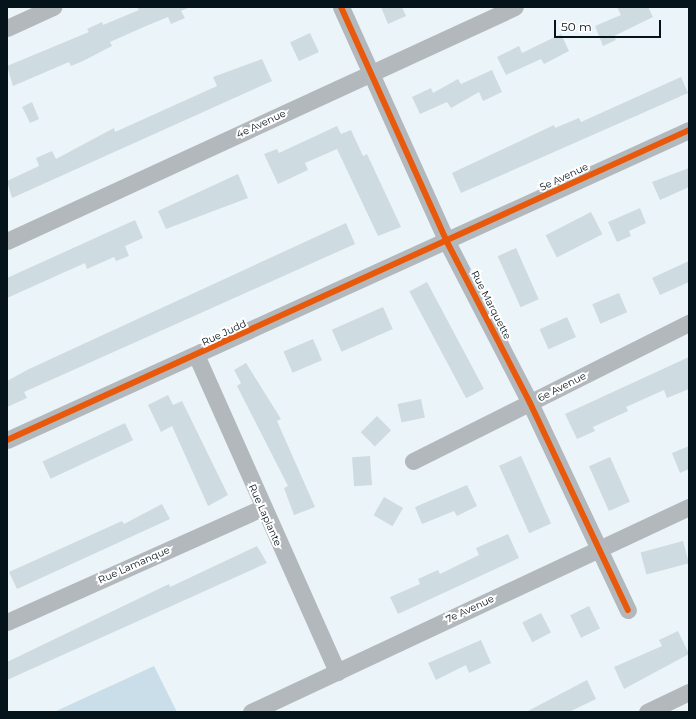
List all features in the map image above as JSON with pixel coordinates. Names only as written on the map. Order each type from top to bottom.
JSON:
[{"type":"street","points":[[7,28],[53,7]]},
{"type":"street","name":"Rue Marquette","points":[[341,7],[447,242],[530,403],[628,610]]},
{"type":"street","name":"4e Avenue","points":[[7,241],[516,7]]},
{"type":"street","name":"5e Avenue","points":[[447,242],[689,130]]},
{"type":"street","name":"Rue Judd","points":[[7,440],[197,357],[447,242]]},
{"type":"street","name":"6e Avenue","points":[[413,461],[689,323]]},
{"type":"street","name":"Rue Laplante","points":[[197,357],[262,508],[336,672]]},
{"type":"street","name":"7e Avenue","points":[[251,712],[689,507]]},
{"type":"street","name":"Rue Lamanque","points":[[7,622],[262,508]]},
{"type":"street","points":[[647,712],[667,708],[689,692]]},
{"type":"shaded area","points":[[154,666],[177,712],[54,712]]},
{"type":"building","points":[[137,7],[190,7],[181,11],[185,18],[171,24],[168,17],[110,42],[112,46],[83,61],[71,66],[69,62],[13,86],[7,66],[89,32],[87,29],[102,22],[103,25],[139,10]]},
{"type":"building","points":[[381,7],[402,7],[406,16],[388,24]]},
{"type":"building","points":[[617,7],[648,7],[653,17],[614,36],[616,40],[603,46],[595,26],[621,15]]},
{"type":"building","points":[[310,33],[319,52],[299,61],[290,42]]},
{"type":"building","points":[[561,34],[569,51],[544,64],[541,59],[506,75],[497,57],[519,46],[522,53]]},
{"type":"building","points":[[262,59],[272,81],[12,198],[7,181],[39,166],[36,158],[52,151],[56,159],[114,128],[115,132],[217,86],[213,77]]},
{"type":"building","points":[[492,70],[502,92],[483,101],[479,92],[451,108],[447,102],[420,114],[412,97],[431,88],[433,93],[458,79],[461,84]]},
{"type":"building","points":[[681,77],[688,93],[461,193],[452,173],[554,125],[555,128],[579,118],[581,122]]},
{"type":"building","points":[[32,102],[39,119],[30,123],[22,107]]},
{"type":"building","points":[[337,126],[341,134],[351,130],[363,156],[367,154],[401,227],[378,236],[337,149],[305,163],[308,170],[278,184],[264,154],[277,149],[279,153]]},
{"type":"building","points":[[689,168],[689,187],[660,200],[652,182]]},
{"type":"building","points":[[238,174],[248,198],[166,229],[158,211]]},
{"type":"building","points":[[640,208],[646,223],[629,231],[631,236],[617,242],[608,222]]},
{"type":"building","points":[[591,212],[602,234],[557,257],[546,235]]},
{"type":"building","points":[[135,220],[143,238],[125,246],[129,256],[116,261],[114,257],[87,269],[85,263],[7,298],[7,278]]},
{"type":"building","points":[[346,223],[355,244],[24,392],[27,398],[7,407],[7,381],[29,369]]},
{"type":"building","points":[[516,248],[539,299],[521,307],[498,256]]},
{"type":"building","points":[[689,261],[689,282],[660,295],[652,278]]},
{"type":"building","points":[[427,282],[484,389],[466,398],[409,291]]},
{"type":"building","points":[[619,293],[627,312],[601,324],[592,304]]},
{"type":"building","points":[[383,307],[393,329],[342,352],[332,330]]},
{"type":"building","points":[[567,317],[576,337],[549,349],[540,329]]},
{"type":"building","points":[[313,339],[322,360],[293,373],[284,352]]},
{"type":"building","points":[[689,357],[689,389],[667,398],[664,390],[626,407],[628,411],[593,427],[595,431],[577,439],[565,414]]},
{"type":"building","points":[[246,363],[281,419],[277,421],[315,507],[294,515],[284,488],[288,486],[237,386],[241,383],[234,370]]},
{"type":"building","points":[[168,395],[173,405],[182,401],[228,495],[208,506],[172,426],[161,432],[148,405]]},
{"type":"building","points":[[421,399],[425,418],[401,423],[398,404]]},
{"type":"building","points":[[377,416],[391,430],[375,446],[361,432]]},
{"type":"building","points":[[125,423],[133,440],[51,479],[43,461]]},
{"type":"building","points":[[689,446],[689,469],[680,473],[672,453]]},
{"type":"building","points":[[370,456],[372,485],[354,486],[352,457]]},
{"type":"building","points":[[521,456],[551,524],[529,533],[499,466]]},
{"type":"building","points":[[610,457],[630,502],[609,511],[589,466]]},
{"type":"building","points":[[467,485],[477,506],[457,516],[454,511],[422,524],[415,507]]},
{"type":"building","points":[[384,497],[403,508],[393,526],[374,515]]},
{"type":"building","points":[[162,504],[170,519],[17,589],[9,572],[122,521],[124,524]]},
{"type":"building","points":[[508,534],[519,558],[398,614],[390,597],[420,584],[418,579],[438,570],[440,574],[479,555],[476,548]]},
{"type":"building","points":[[683,541],[689,563],[646,575],[640,552]]},
{"type":"building","points":[[257,546],[267,563],[7,680],[7,662],[169,584],[170,587]]},
{"type":"building","points":[[589,606],[600,628],[581,638],[570,615]]},
{"type":"building","points":[[541,613],[551,633],[532,642],[522,623]]},
{"type":"building","points":[[678,631],[689,654],[624,689],[614,667],[662,646],[659,640]]},
{"type":"building","points":[[481,640],[491,663],[469,673],[466,665],[436,680],[428,663]]},
{"type":"building","points":[[587,680],[596,699],[569,712],[526,712]]},
{"type":"cycle path","points":[[341,7],[447,242],[530,403],[628,610]]},
{"type":"cycle path","points":[[7,440],[689,130]]}]
